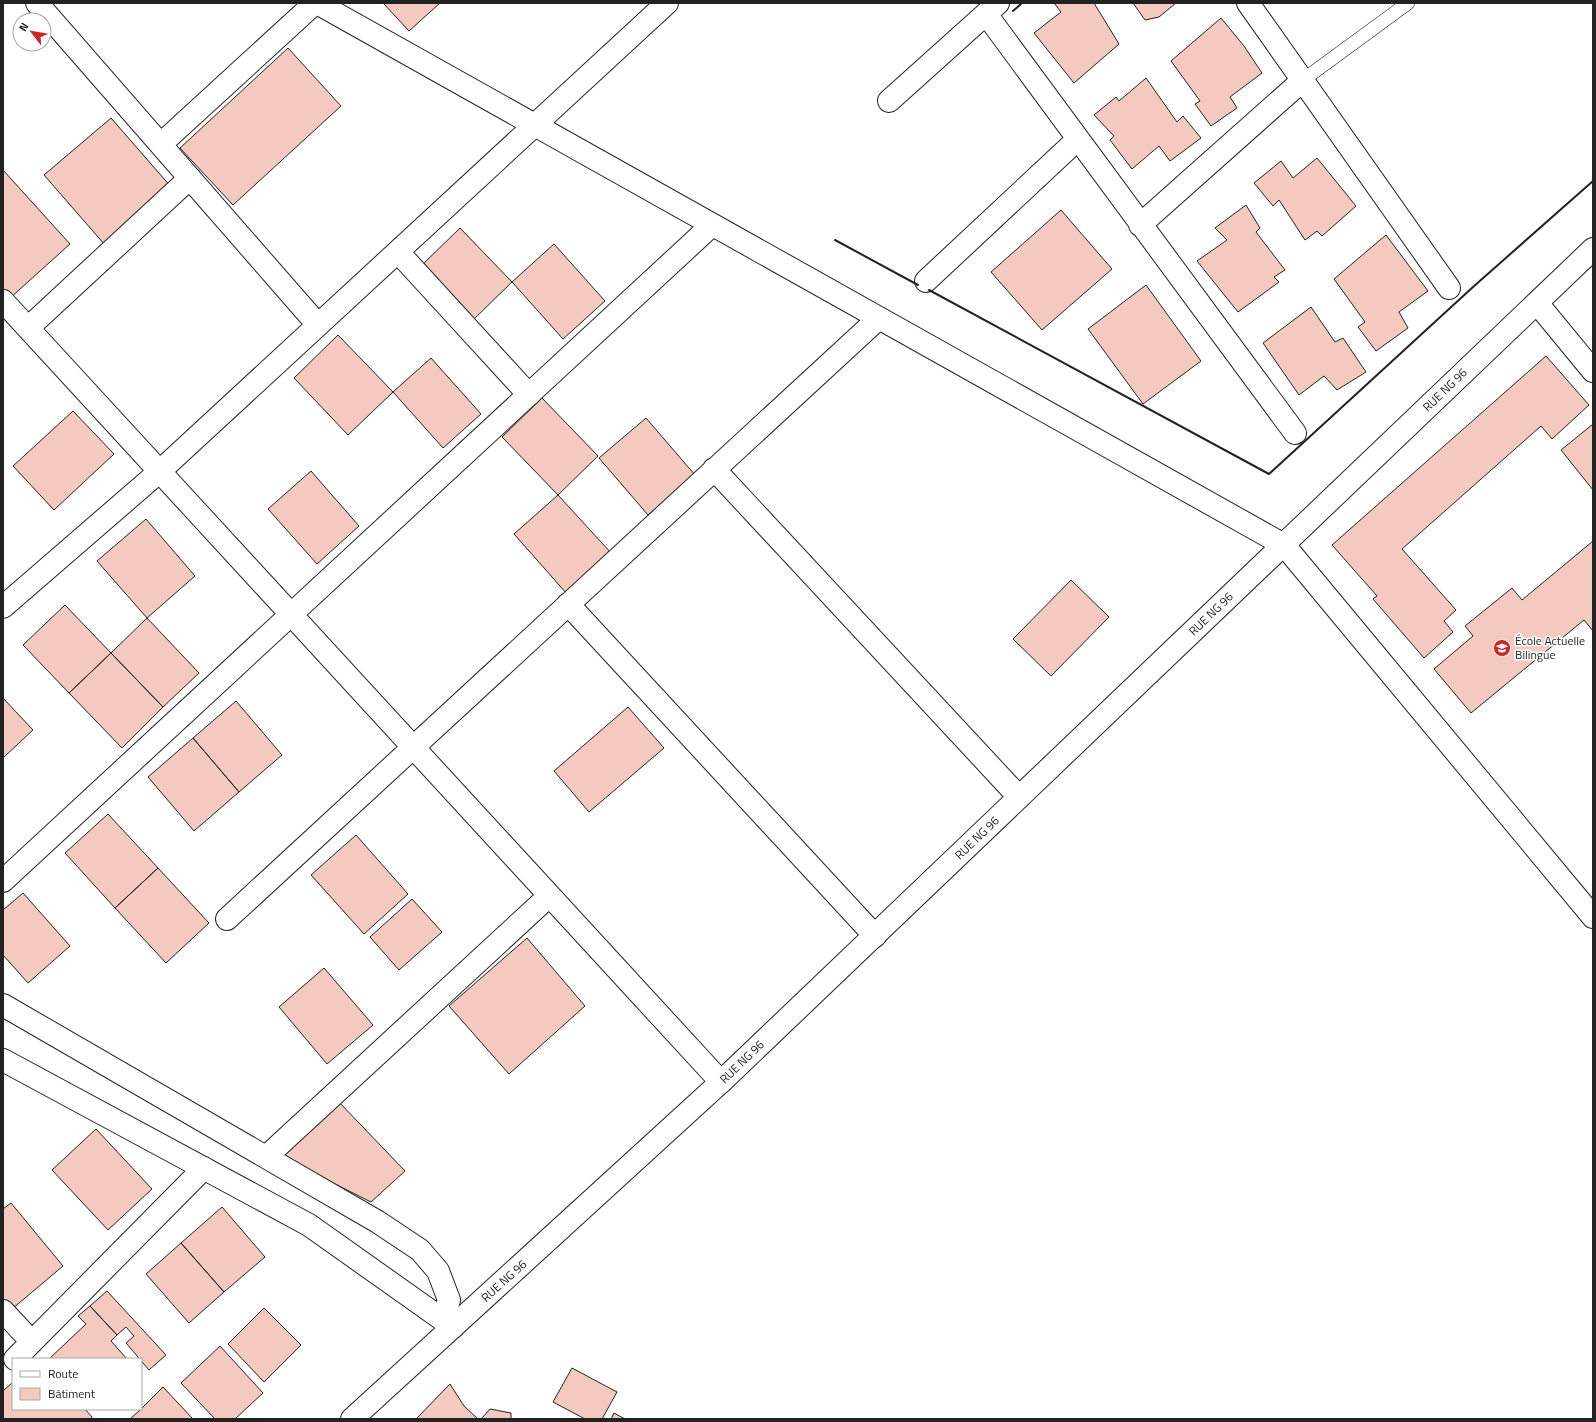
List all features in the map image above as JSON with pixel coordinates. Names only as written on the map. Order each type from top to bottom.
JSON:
[{"type":"street","points":[[37,3],[318,325]]},
{"type":"street","points":[[161,144],[316,3],[1284,545],[1591,910]]},
{"type":"street","points":[[6,600],[160,471],[667,3]]},
{"type":"street","points":[[1248,3],[1449,288]]},
{"type":"street","points":[[889,101],[992,9],[1078,139],[1295,433]]},
{"type":"street","points":[[1140,225],[1303,80]]},
{"type":"street","points":[[926,281],[1078,139]]},
{"type":"street","points":[[28,328],[190,178]]},
{"type":"street","points":[[3,881],[712,225]]},
{"type":"street","name":"RUE NG 96","points":[[352,1419],[448,1324],[721,1082],[1593,249]]},
{"type":"street","points":[[398,252],[529,395]]},
{"type":"street","points":[[3,301],[721,1082]]},
{"type":"street","points":[[1537,303],[1593,371]]},
{"type":"street","points":[[228,919],[879,318]]},
{"type":"street","points":[[714,469],[1019,797]]},
{"type":"street","points":[[568,604],[875,936]]},
{"type":"street","points":[[266,1157],[549,896]]},
{"type":"street","points":[[3,1005],[378,1222],[420,1250],[438,1271],[449,1300],[448,1324]]},
{"type":"street","points":[[3,1060],[309,1225],[448,1324]]},
{"type":"street","points":[[16,1358],[204,1168]]},
{"type":"street","points":[[3,1311],[32,1342]]},
{"type":"street","points":[[3,1371],[12,1362]]},
{"type":"lane","points":[[1303,80],[1408,3]]},
{"type":"building","points":[[383,3],[440,3],[409,31]]},
{"type":"building","points":[[1054,3],[1094,3],[1119,44],[1074,83],[1034,33],[1061,12]]},
{"type":"building","points":[[1133,3],[1176,3],[1159,17],[1145,20]]},
{"type":"building","points":[[1221,18],[1244,46],[1262,73],[1230,97],[1237,108],[1211,126],[1195,104],[1200,101],[1171,61]]},
{"type":"building","points":[[288,48],[341,106],[233,205],[180,148]]},
{"type":"building","points":[[1146,78],[1177,122],[1183,116],[1201,138],[1170,161],[1159,146],[1132,169],[1110,140],[1114,136],[1094,115],[1116,97],[1119,101]]},
{"type":"building","points":[[111,118],[172,188],[105,245],[44,175]]},
{"type":"building","points":[[1317,158],[1356,206],[1322,236],[1317,231],[1305,240],[1279,200],[1273,206],[1254,183],[1281,161],[1293,178]]},
{"type":"building","points":[[3,170],[70,244],[9,299],[3,293]]},
{"type":"building","points":[[1246,205],[1260,228],[1256,232],[1285,270],[1274,277],[1279,282],[1238,312],[1197,261],[1227,240],[1215,228]]},
{"type":"building","points":[[1061,210],[1112,269],[1042,330],[991,272]]},
{"type":"building","points":[[460,228],[512,282],[472,321],[420,267]]},
{"type":"building","points":[[1386,235],[1428,291],[1399,312],[1408,328],[1376,351],[1358,327],[1365,322],[1334,279]]},
{"type":"building","points":[[554,244],[605,301],[563,339],[512,282]]},
{"type":"building","points":[[1146,285],[1201,361],[1143,404],[1088,329]]},
{"type":"building","points":[[1311,307],[1335,342],[1343,338],[1366,372],[1337,390],[1324,376],[1299,395],[1263,343]]},
{"type":"building","points":[[338,335],[393,392],[348,435],[294,378]]},
{"type":"building","points":[[1546,356],[1589,405],[1552,439],[1541,426],[1402,549],[1456,610],[1444,621],[1453,632],[1424,658],[1373,599],[1377,596],[1332,545]]},
{"type":"building","points":[[431,358],[481,414],[443,448],[393,392]]},
{"type":"building","points":[[542,398],[598,456],[558,495],[502,437]]},
{"type":"building","points":[[73,411],[114,454],[54,510],[13,466]]},
{"type":"building","points":[[646,418],[695,475],[648,515],[599,458]]},
{"type":"building","points":[[1593,424],[1593,490],[1561,450]]},
{"type":"building","points":[[311,471],[359,526],[317,564],[268,509]]},
{"type":"building","points":[[558,495],[612,554],[567,594],[514,534]]},
{"type":"building","points":[[146,519],[195,576],[147,618],[97,561]]},
{"type":"building","points":[[1593,541],[1593,631],[1584,620],[1471,713],[1434,669],[1473,636],[1465,626],[1512,588],[1522,600]]},
{"type":"building","points":[[1071,580],[1109,617],[1051,676],[1013,639]]},
{"type":"building","points":[[65,605],[111,653],[69,693],[23,645]]},
{"type":"building","points":[[147,618],[199,673],[163,707],[111,653]]},
{"type":"building","points":[[111,653],[163,707],[122,748],[69,693]]},
{"type":"building","points":[[3,698],[33,730],[3,758]]},
{"type":"building","points":[[236,701],[282,755],[239,792],[193,738]]},
{"type":"building","points":[[628,707],[664,748],[589,812],[554,771]]},
{"type":"building","points":[[193,738],[239,792],[194,831],[148,777]]},
{"type":"building","points":[[108,814],[158,868],[115,908],[65,853]]},
{"type":"building","points":[[356,835],[408,894],[364,934],[311,875]]},
{"type":"building","points":[[158,868],[209,923],[166,963],[115,908]]},
{"type":"building","points":[[23,893],[70,946],[28,983],[3,955],[3,910]]},
{"type":"building","points":[[412,899],[442,932],[399,970],[370,937]]},
{"type":"building","points":[[527,938],[585,1006],[509,1074],[449,1006]]},
{"type":"building","points":[[324,968],[373,1025],[327,1064],[279,1007]]},
{"type":"building","points":[[338,1101],[405,1171],[371,1202],[281,1157]]},
{"type":"building","points":[[96,1129],[152,1189],[108,1230],[52,1170]]},
{"type":"building","points":[[11,1203],[63,1266],[12,1309],[3,1298],[3,1209]]},
{"type":"building","points":[[222,1207],[265,1257],[224,1292],[181,1243]]},
{"type":"building","points":[[181,1243],[224,1292],[189,1323],[146,1274]]},
{"type":"building","points":[[107,1291],[166,1355],[149,1370],[142,1362],[142,1358],[139,1358],[126,1343],[134,1336],[126,1327],[117,1335],[90,1306]]},
{"type":"building","points":[[90,1306],[117,1335],[111,1341],[126,1358],[50,1358],[86,1324],[78,1316]]},
{"type":"building","points":[[264,1308],[301,1345],[264,1382],[228,1344]]},
{"type":"building","points":[[220,1346],[263,1393],[235,1419],[215,1419],[181,1383]]},
{"type":"building","points":[[572,1368],[617,1392],[602,1419],[585,1419],[553,1402]]},
{"type":"building","points":[[12,1383],[12,1410],[86,1410],[92,1417],[91,1419],[3,1419],[3,1391]]},
{"type":"building","points":[[450,1384],[464,1406],[478,1419],[416,1419]]},
{"type":"building","points":[[163,1387],[193,1419],[130,1419],[140,1410],[142,1410],[142,1408]]},
{"type":"building","points":[[490,1409],[511,1413],[511,1419],[481,1419]]},
{"type":"building","points":[[614,1413],[625,1419],[611,1419]]},
{"type":"wall","points":[[1013,11],[1022,3]]},
{"type":"wall","points":[[929,290],[1269,474],[1473,287],[1593,181]]},
{"type":"wall","points":[[835,240],[918,285]]},
{"type":"place","name":"École Actuelle Bilingue","points":[[1502,648]]}]
